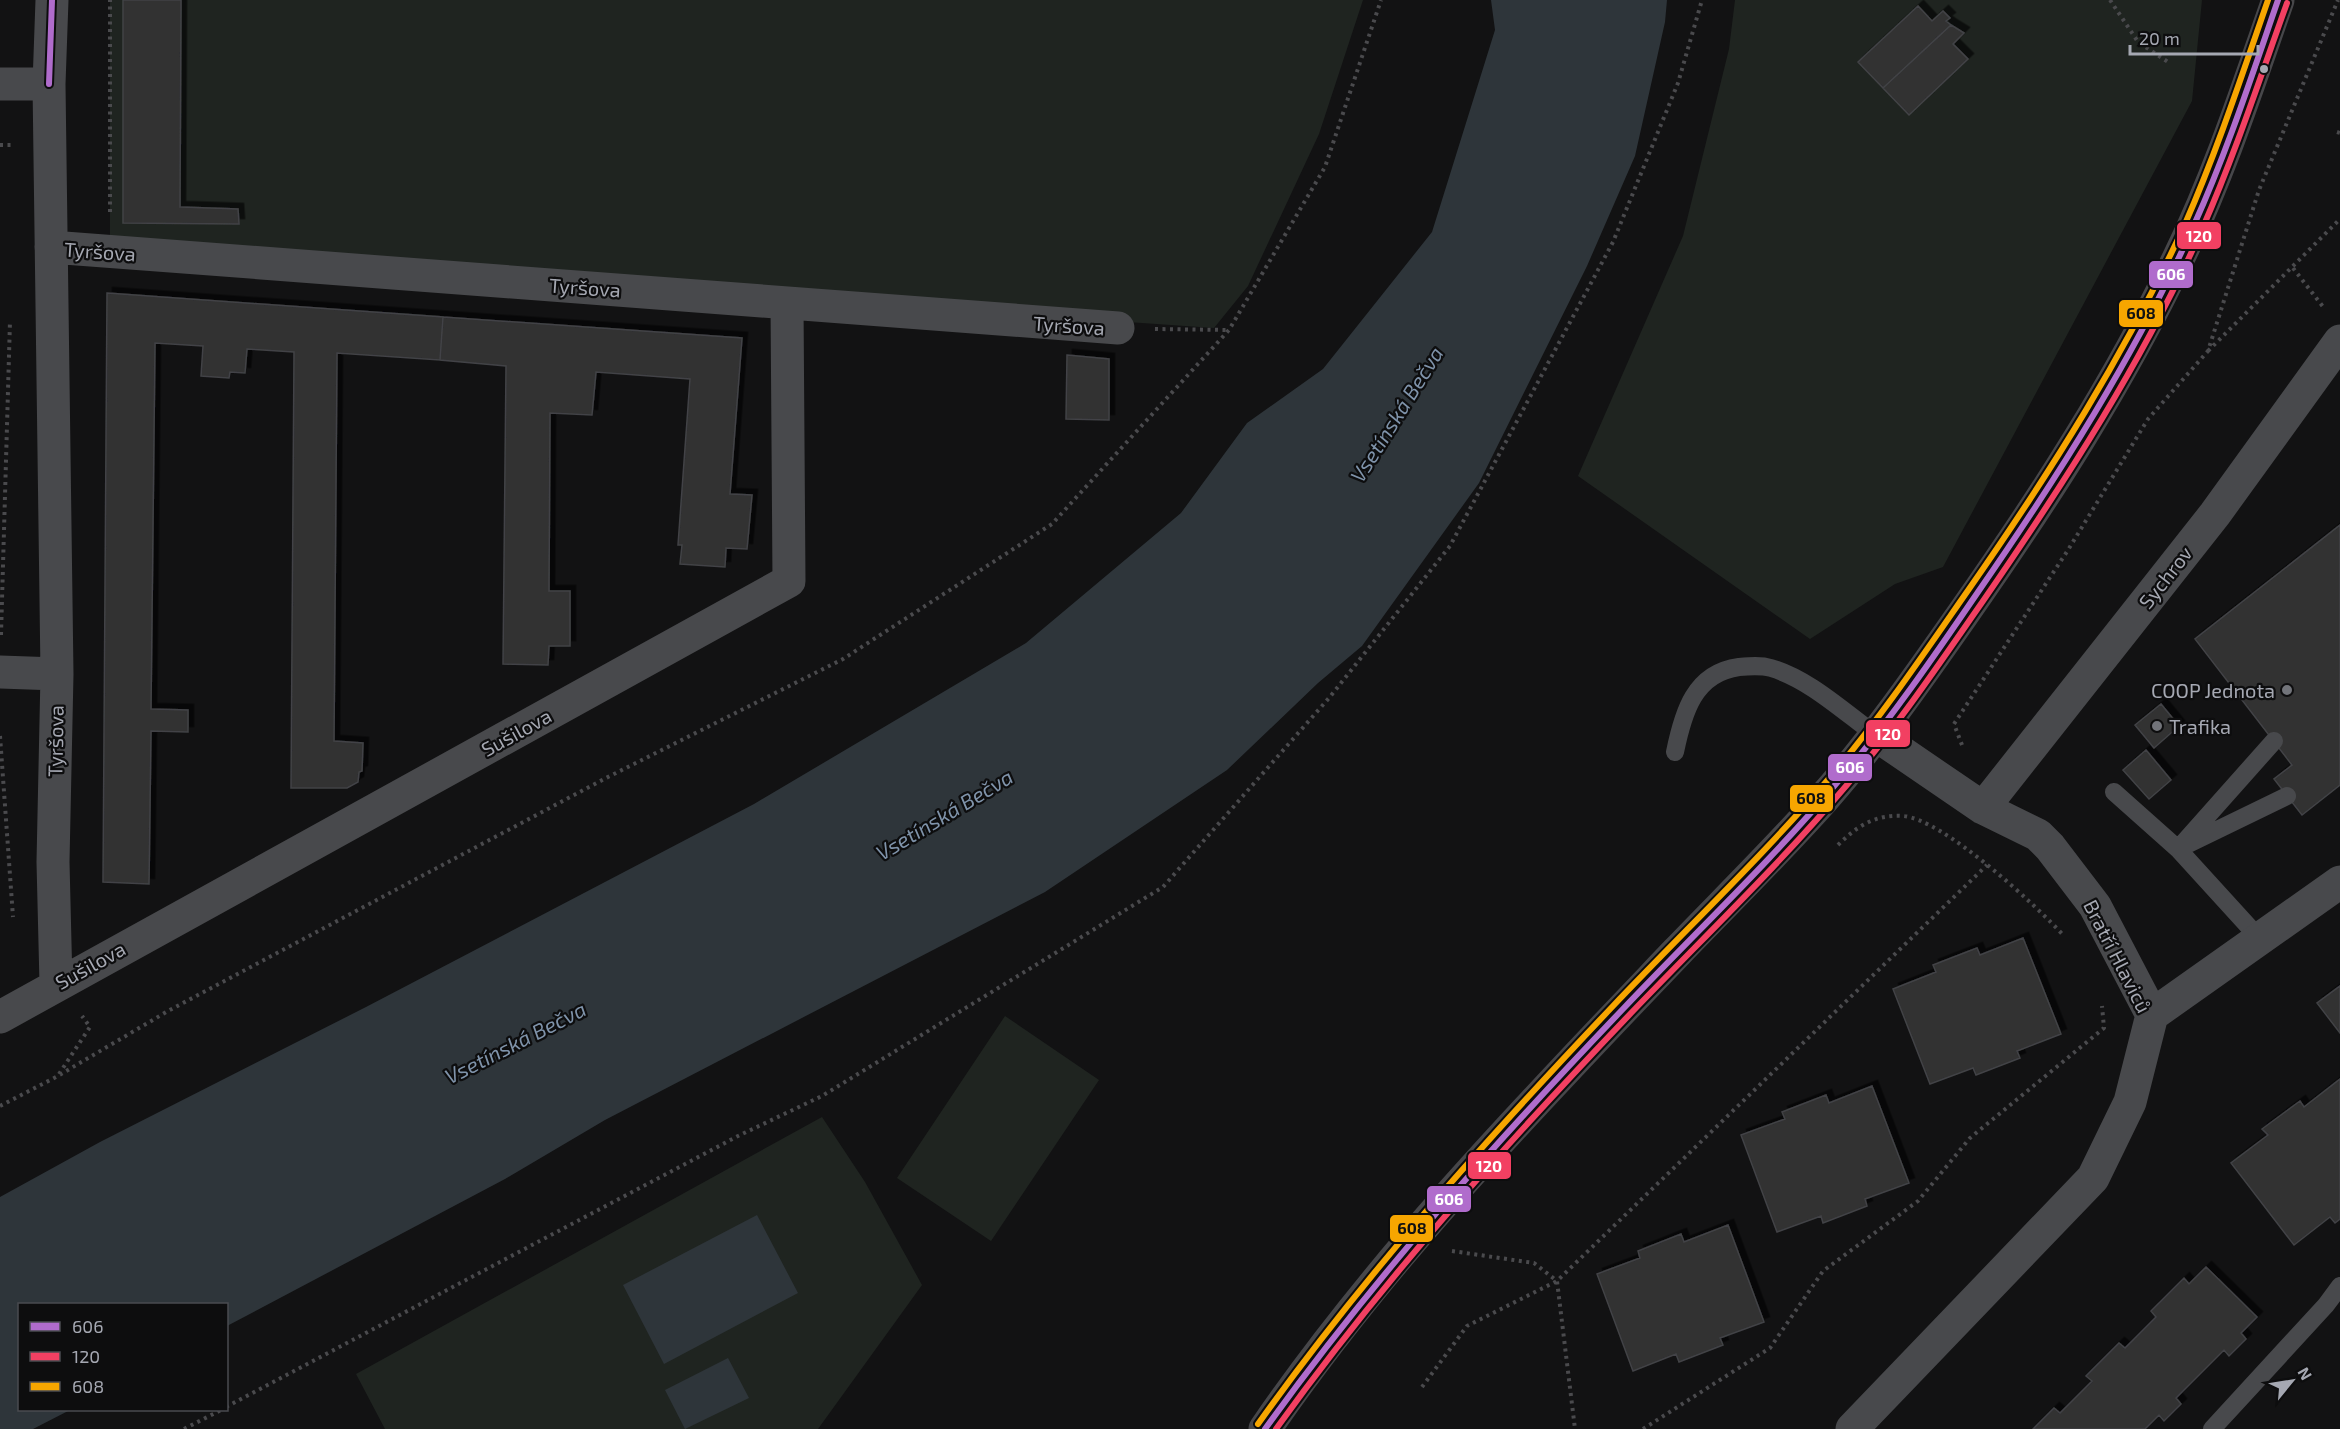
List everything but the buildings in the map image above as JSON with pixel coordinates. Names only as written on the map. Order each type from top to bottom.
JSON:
[{"type":"street","name":"Tyršova","points":[[52,0],[49,84],[57,674],[53,862],[56,984]]},
{"type":"street","points":[[1265,1429],[1352,1311],[1467,1176],[1823,798],[1876,735],[1995,570],[2059,472],[2121,369],[2180,256],[2204,202],[2278,0]]},
{"type":"street","points":[[8,84],[49,84]]},
{"type":"street","name":"Tyršova","points":[[51,247],[1118,328]]},
{"type":"street","name":"Sušilova","points":[[0,1017],[789,581],[787,303]]},
{"type":"street","name":"Sychrov","points":[[1983,808],[2215,514],[2340,341]]},
{"type":"street","points":[[0,672],[57,674]]},
{"type":"street","name":"Bratří Hlaviců","points":[[1852,1429],[2092,1178],[2130,1102],[2152,1016],[2095,906],[2050,847],[2038,835],[1983,808],[1876,735]]},
{"type":"street","points":[[2152,1016],[2340,882]]},
{"type":"lane","points":[[1675,752],[1681,722],[1689,701],[1699,687],[1712,675],[1730,668],[1752,666],[1771,668],[1794,678],[1876,735]]},
{"type":"lane","points":[[2178,849],[2274,741]]},
{"type":"lane","points":[[2114,792],[2178,849],[2260,939]]},
{"type":"lane","points":[[2178,849],[2287,796]]},
{"type":"lane","points":[[2212,1429],[2326,1305],[2340,1286]]},
{"type":"path","points":[[110,0],[110,251]]},
{"type":"path","points":[[228,1406],[738,1136],[822,1096],[1162,887],[1329,698],[1450,546],[1612,242],[1678,83],[1702,0]]},
{"type":"path","points":[[2110,0],[2138,42],[2168,62]]},
{"type":"path","points":[[8,84],[16,146]]},
{"type":"path","points":[[2208,351],[2340,219]]},
{"type":"path","points":[[2293,268],[2325,310]]},
{"type":"path","points":[[1,635],[11,313]]},
{"type":"path","points":[[1118,328],[1229,330]]},
{"type":"path","points":[[0,736],[13,921]]},
{"type":"path","points":[[1834,849],[1868,821],[1902,816],[1916,819],[1934,828],[1987,866],[2037,906],[2066,938]]},
{"type":"path","points":[[1422,1387],[1467,1326],[1557,1281],[1987,866]]},
{"type":"path","points":[[0,1106],[56,1077],[90,1027],[56,984]]},
{"type":"path","points":[[1643,1429],[1770,1348],[1823,1271],[1918,1201],[1970,1138],[2104,1028],[2101,995]]},
{"type":"path","points":[[1450,1251],[1534,1263],[1557,1281],[1575,1429]]},
{"type":"path","points":[[184,1429],[219,1411]]},
{"type":"shaded area","points":[[110,0],[1363,0],[1319,134],[1248,286],[1214,328],[110,251]]},
{"type":"shaded area","points":[[1735,0],[2202,0],[2192,101],[1943,567],[1895,584],[1810,639],[1578,476],[1683,236],[1729,49]]},
{"type":"shaded area","points":[[1005,1016],[1099,1080],[991,1241],[897,1178]]},
{"type":"shaded area","points":[[822,1117],[865,1182],[922,1285],[818,1429],[385,1429],[356,1374]]},
{"type":"water","name":"Vsetínská Bečva","points":[[1491,0],[1667,0],[1665,22],[1635,156],[1587,266],[1479,483],[1362,646],[1318,683],[1227,770],[1045,892],[605,1120],[505,1179],[228,1325],[228,1303],[18,1303],[18,1411],[68,1411],[33,1429],[0,1429],[0,1197],[100,1142],[366,1007],[754,804],[1026,643],[1181,513],[1247,423],[1323,369],[1432,232],[1495,30]]},
{"type":"water","points":[[757,1215],[798,1293],[664,1364],[623,1285]]},
{"type":"water","points":[[728,1358],[749,1398],[685,1429],[665,1390]]},
{"type":"transit line","name":"606","points":[[49,84],[52,0]]},
{"type":"transit line","name":"608","points":[[1258,1424],[1341,1314],[1428,1209],[1566,1056],[1806,805],[1868,730],[1920,660],[2057,457],[2138,319],[2197,196],[2229,113],[2268,0]]},
{"type":"transit line","name":"606","points":[[1265,1429],[1348,1319],[1436,1213],[1575,1060],[1815,808],[1877,733],[1929,663],[2067,458],[2122,367],[2147,320],[2206,197],[2239,113],[2278,0]]},
{"type":"transit line","name":"120","points":[[1276,1429],[1402,1266],[1492,1162],[1821,815],[1864,764],[1934,672],[2073,465],[2155,325],[2215,199],[2287,3]]},
{"type":"place","name":"COOP Jednota","points":[[2287,690]]},
{"type":"place","name":"Trafika","points":[[2157,726]]}]
